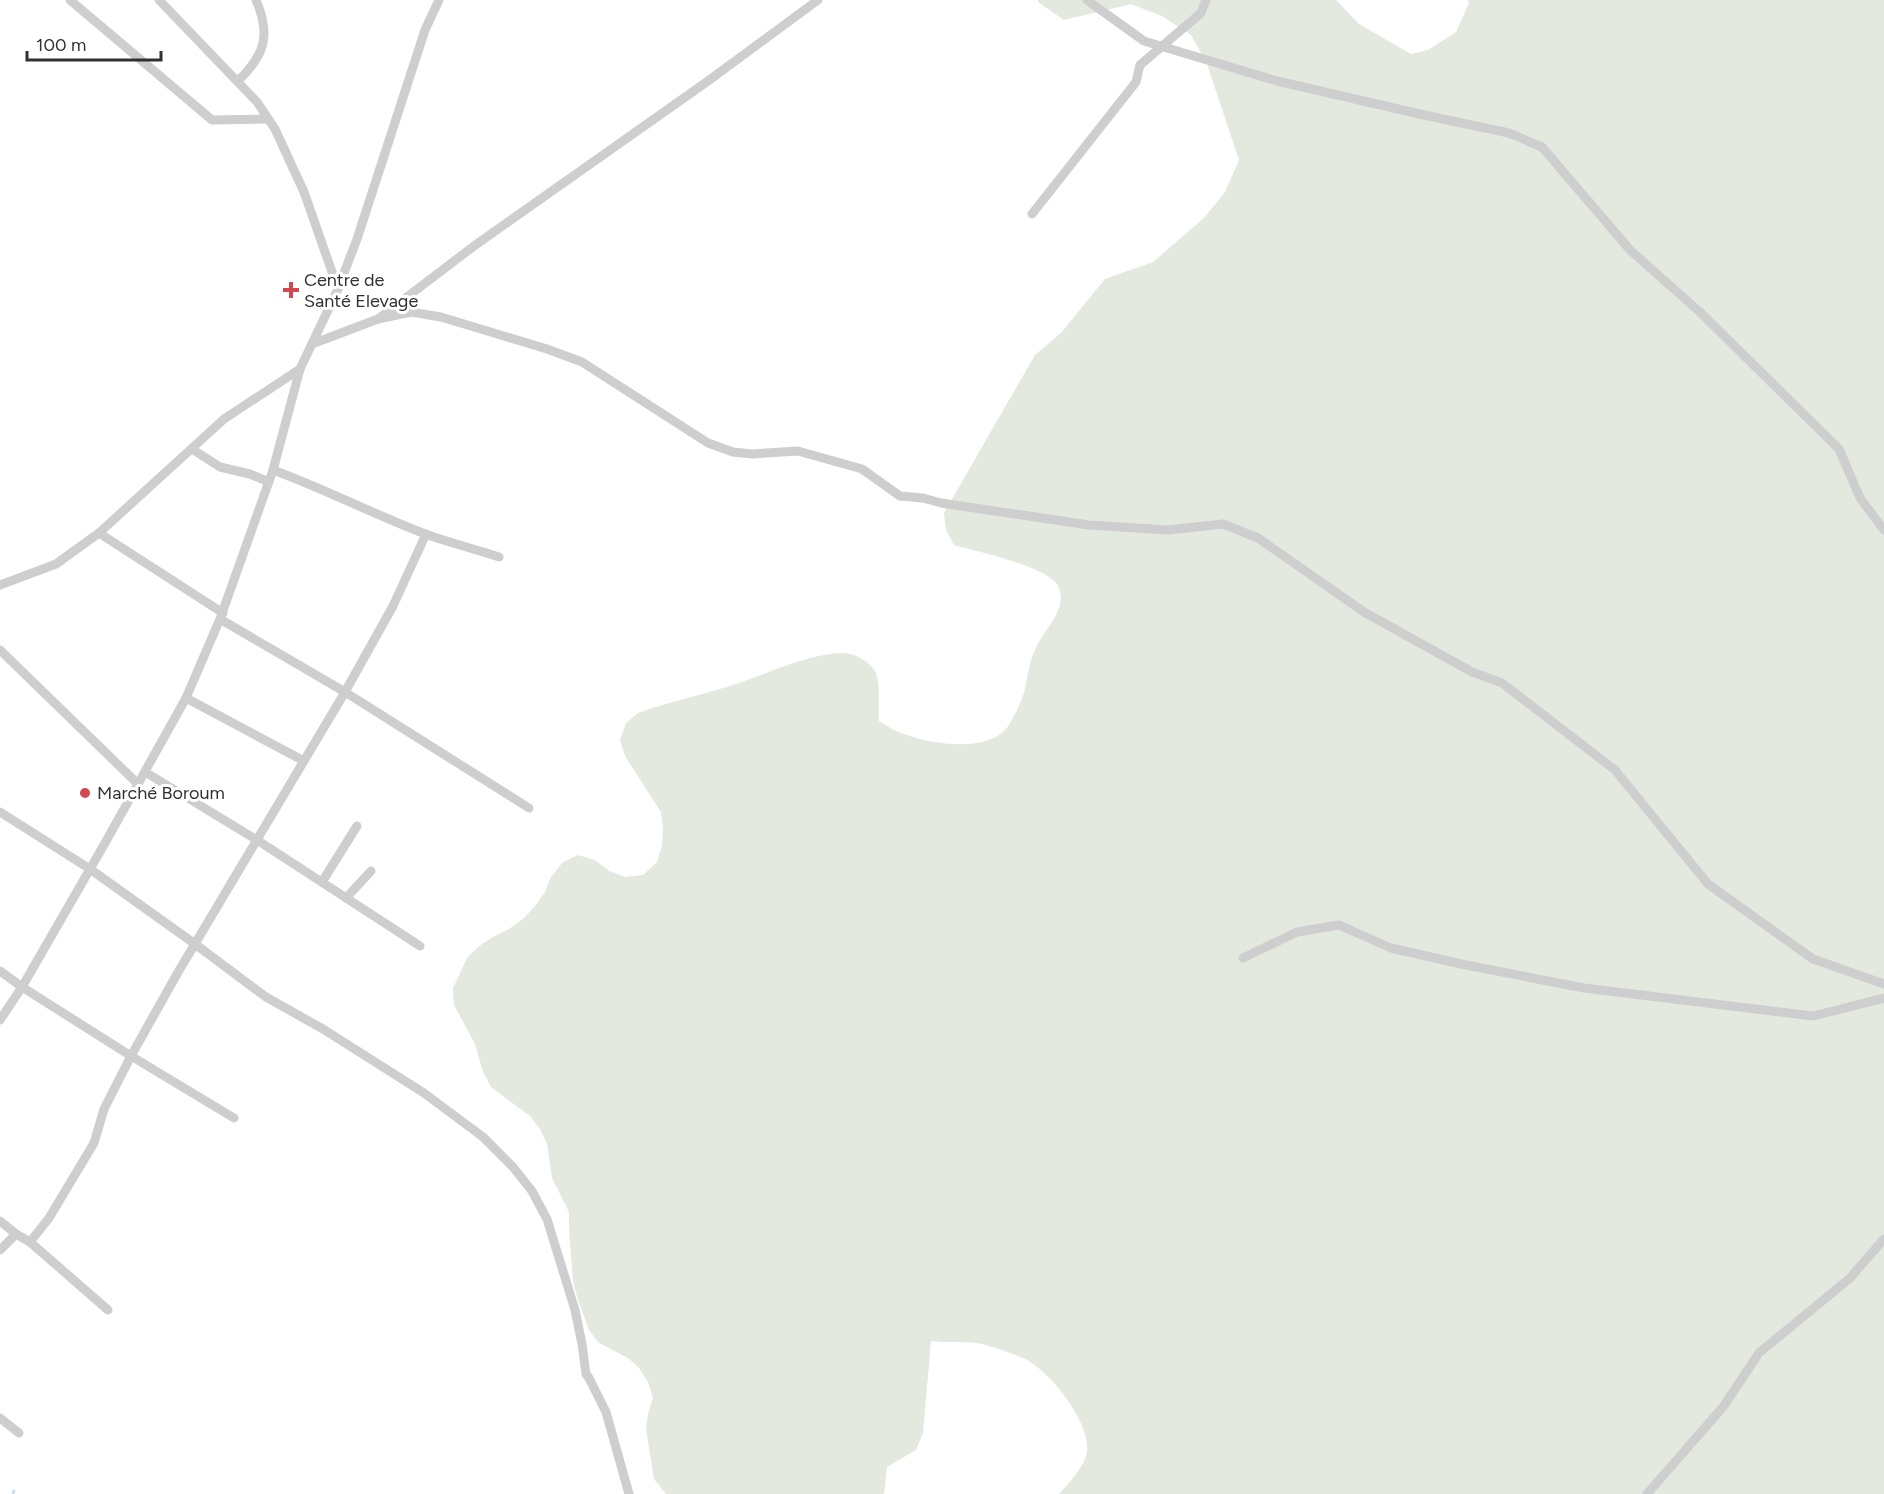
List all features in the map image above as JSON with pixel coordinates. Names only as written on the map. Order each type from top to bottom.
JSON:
[{"type":"street","points":[[70,0],[212,120],[268,119]]},
{"type":"street","points":[[159,0],[257,102],[275,129],[304,192],[338,289]]},
{"type":"street","points":[[238,81],[252,67],[263,47],[265,35],[262,13],[256,0]]},
{"type":"street","points":[[0,1020],[22,987],[186,699],[222,616],[273,470],[300,369],[338,289],[357,239],[425,30],[438,0]]},
{"type":"street","points":[[378,319],[474,246],[708,81],[818,0]]},
{"type":"street","points":[[1087,0],[1144,41],[1277,81],[1424,116],[1509,133],[1542,147],[1631,251],[1701,313],[1839,449],[1860,498],[1884,530]]},
{"type":"street","points":[[1032,214],[1136,82],[1140,64],[1201,13],[1206,0]]},
{"type":"street","points":[[312,344],[378,319],[411,312],[431,315],[548,349],[582,362],[708,443],[733,452],[752,454],[798,451],[862,469],[900,496],[923,498],[941,503],[1089,525],[1168,530],[1223,524],[1258,538],[1364,612],[1472,672],[1502,683],[1615,770],[1708,884],[1813,959],[1884,984]]},
{"type":"street","points":[[0,585],[56,564],[99,533],[224,419],[300,369]]},
{"type":"street","points":[[192,448],[220,467],[250,474],[269,482]]},
{"type":"street","points":[[273,470],[426,534],[499,557]]},
{"type":"street","points":[[99,533],[222,616],[529,808]]},
{"type":"street","points":[[30,1242],[49,1218],[94,1143],[104,1109],[131,1056],[345,692],[393,606],[426,534]]},
{"type":"street","points":[[0,650],[138,784]]},
{"type":"street","points":[[186,699],[304,761]]},
{"type":"street","points":[[145,772],[257,840],[420,946]]},
{"type":"street","points":[[0,812],[90,869],[266,997],[323,1029],[424,1093],[483,1137],[513,1167],[532,1191],[547,1219],[575,1310],[586,1374],[606,1412],[629,1494]]},
{"type":"street","points":[[322,882],[357,826]]},
{"type":"street","points":[[338,833],[347,840]]},
{"type":"street","points":[[346,898],[371,871]]},
{"type":"street","points":[[1243,958],[1297,932],[1339,925],[1392,948],[1584,988],[1813,1016],[1884,998]]},
{"type":"street","points":[[0,971],[131,1056],[234,1118]]},
{"type":"street","points":[[0,1221],[30,1242],[108,1310]]},
{"type":"street","points":[[0,1250],[16,1234]]},
{"type":"street","points":[[1647,1494],[1723,1407],[1759,1353],[1850,1278],[1884,1239]]},
{"type":"street","points":[[0,1418],[19,1433]]},
{"type":"shaded area","points":[[1038,0],[1336,0],[1359,24],[1411,54],[1428,50],[1456,32],[1469,3],[1468,0],[1884,0],[1884,1494],[1059,1494],[1085,1458],[1087,1440],[1076,1413],[1057,1386],[1035,1365],[1008,1352],[977,1343],[931,1341],[923,1433],[916,1450],[887,1467],[884,1494],[666,1494],[654,1479],[646,1429],[653,1398],[648,1382],[639,1368],[628,1358],[599,1343],[589,1330],[573,1282],[569,1212],[552,1178],[547,1144],[540,1129],[530,1116],[491,1087],[483,1072],[475,1044],[454,1005],[453,988],[467,958],[479,946],[524,918],[536,905],[551,877],[563,862],[578,855],[595,860],[609,871],[625,877],[643,875],[657,862],[662,846],[661,812],[625,756],[620,740],[626,723],[638,713],[739,683],[818,656],[844,653],[861,659],[875,671],[879,688],[879,721],[900,732],[932,742],[961,744],[989,740],[1001,734],[1009,725],[1023,696],[1033,654],[1058,611],[1061,594],[1052,579],[1041,572],[954,545],[946,530],[944,513],[1035,355],[1061,333],[1105,279],[1153,262],[1204,218],[1225,192],[1239,160],[1207,64],[1191,35],[1162,16],[1131,4],[1064,20]]},
{"type":"place","name":"Centre de Santé Elevage","points":[[291,290]]},
{"type":"place","name":"Marché Boroum","points":[[85,793]]}]
